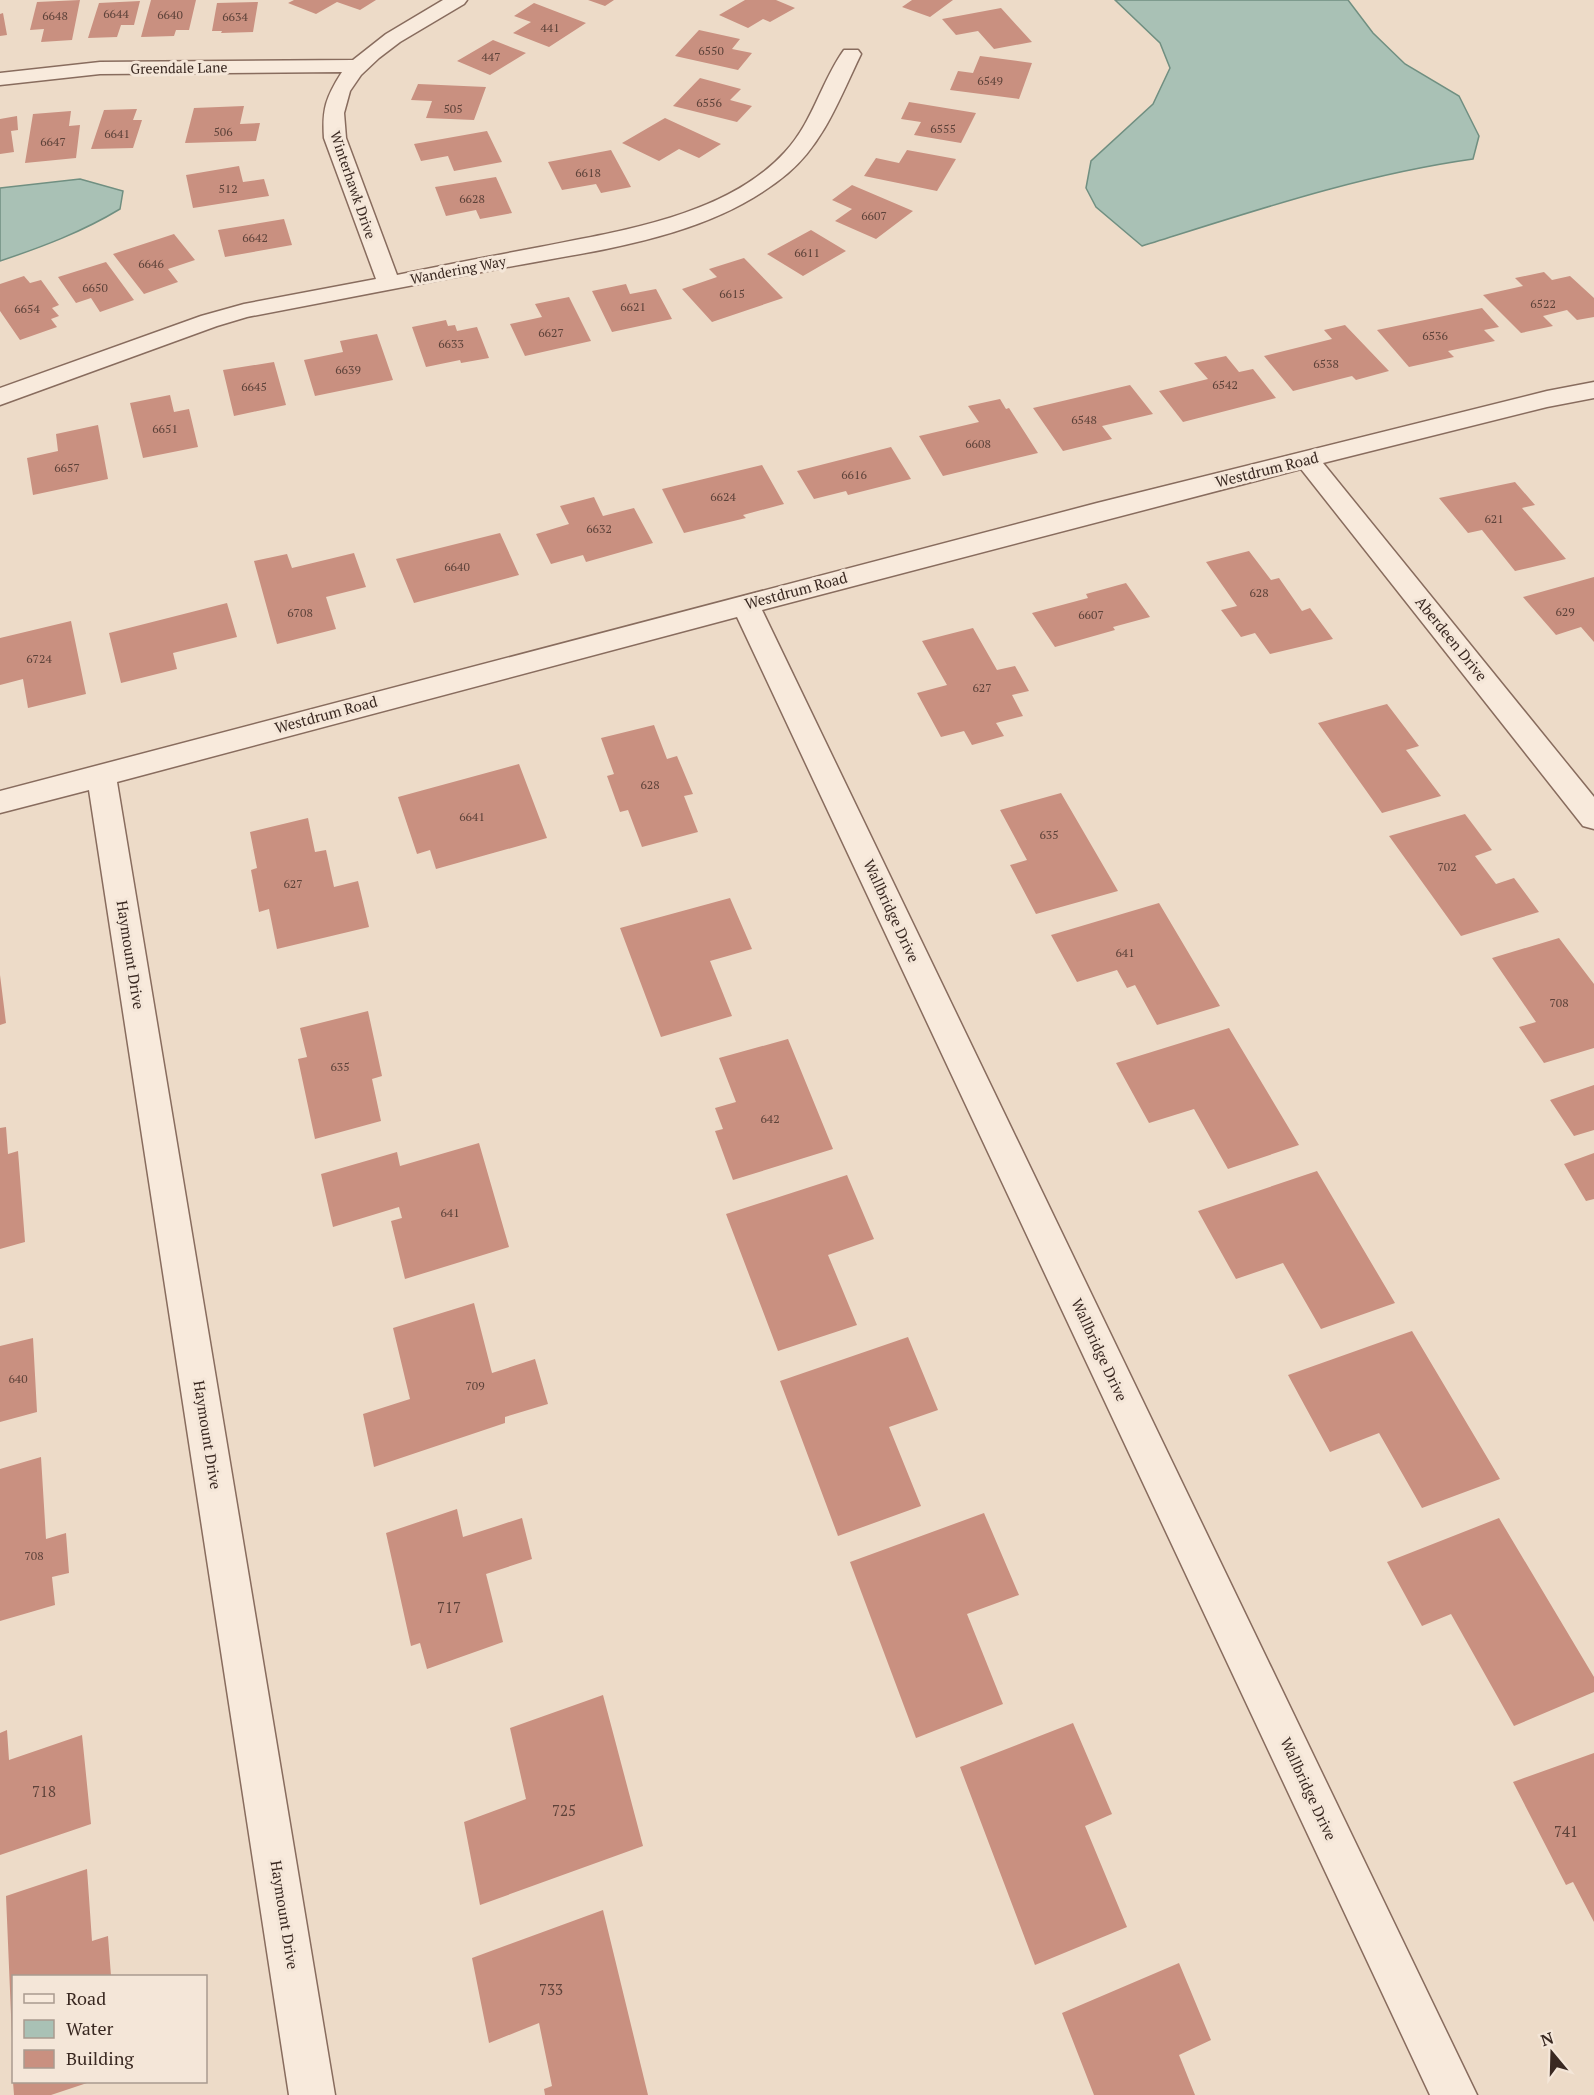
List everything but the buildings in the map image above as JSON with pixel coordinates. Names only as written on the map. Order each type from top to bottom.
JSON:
[{"type":"street","name":"Winterhawk Drive","points":[[389,284],[333,129],[333,114],[339,92],[358,66],[391,40],[457,0]]},
{"type":"street","name":"Wandering Way","points":[[0,397],[223,316],[636,234],[688,220],[732,200],[780,169],[805,143],[851,54]]},
{"type":"street","name":"Greendale Lane","points":[[0,79],[100,68],[358,66]]},
{"type":"street","name":"Westdrum Road","points":[[0,802],[745,604],[1547,399],[1594,390]]},
{"type":"street","name":"Aberdeen Drive","points":[[1307,460],[1594,818]]},
{"type":"street","name":"Wallbridge Drive","points":[[745,604],[1454,2095]]},
{"type":"street","name":"Haymount Drive","points":[[101,775],[312,2095]]},
{"type":"water","points":[[1115,0],[1348,0],[1373,33],[1405,64],[1459,96],[1479,136],[1473,159],[1347,185],[1142,246],[1096,207],[1086,188],[1091,161],[1153,104],[1170,68],[1160,43]]},
{"type":"water","points":[[80,179],[123,191],[120,209],[62,238],[0,261],[0,188]]}]
